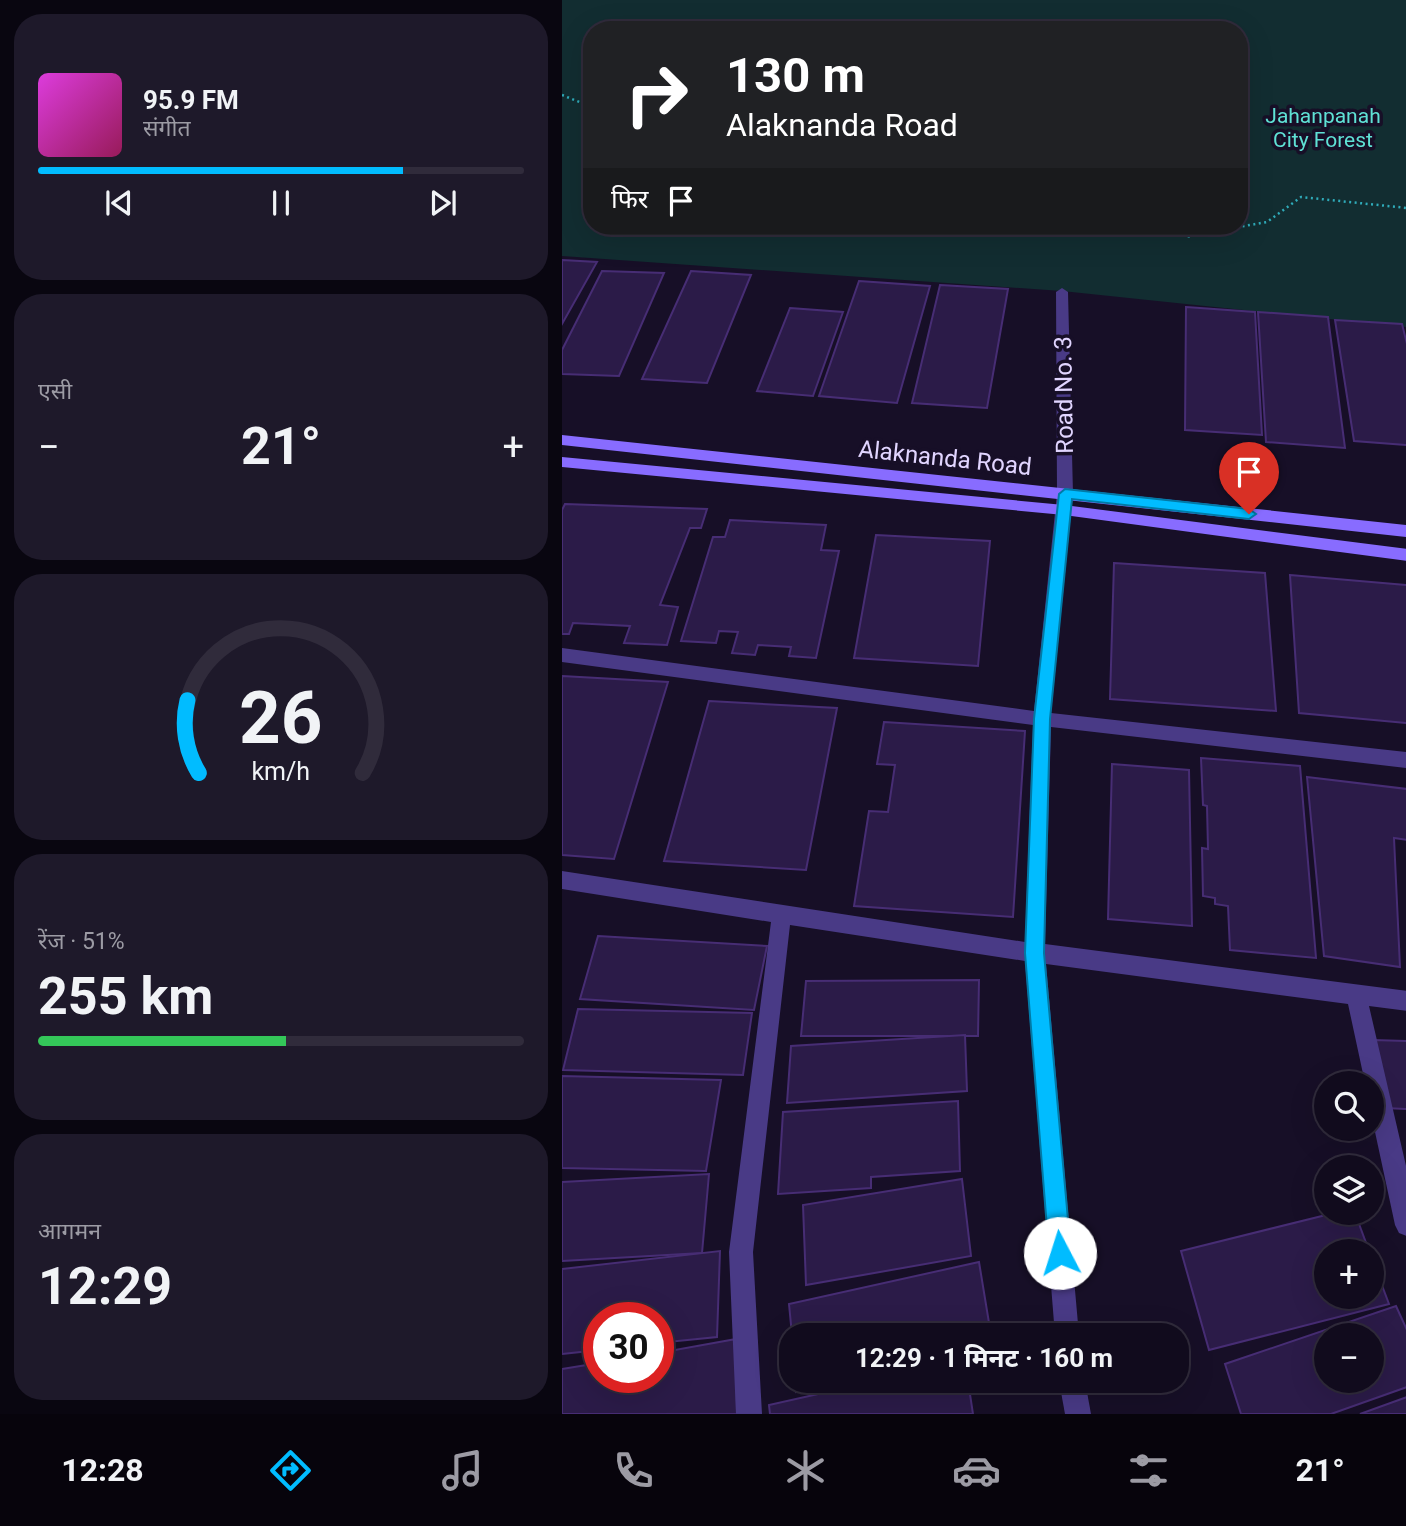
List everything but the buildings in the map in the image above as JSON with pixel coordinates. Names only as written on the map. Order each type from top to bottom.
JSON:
[{"type":"street","name":"Road No. 3","points":[[1062,292],[1065,502],[1042,719],[1034,953],[1066,1323]]},
{"type":"street","name":"Alaknanda Road","points":[[562,439],[1065,502],[1406,531]]},
{"type":"street","points":[[562,461],[1065,502],[1406,555]]},
{"type":"street","points":[[562,655],[1042,719],[1406,760]]},
{"type":"street","points":[[562,880],[1034,953],[1406,1001]]},
{"type":"street","points":[[749,1414],[741,1252],[782,912]]},
{"type":"street","points":[[1355,994],[1406,1225]]},
{"type":"street","points":[[1074,1393],[1078,1414]]},
{"type":"path","points":[[562,95],[583,103]]},
{"type":"path","points":[[1248,225],[1267,222],[1301,197],[1406,208]]},
{"type":"green space","name":"Jahanpanah City Forest","points":[[562,0],[1406,0],[1406,327],[1062,291],[562,256]]},
{"type":"route","points":[[1060,1253],[1034,953],[1042,719],[1065,494],[1249,514]]}]
